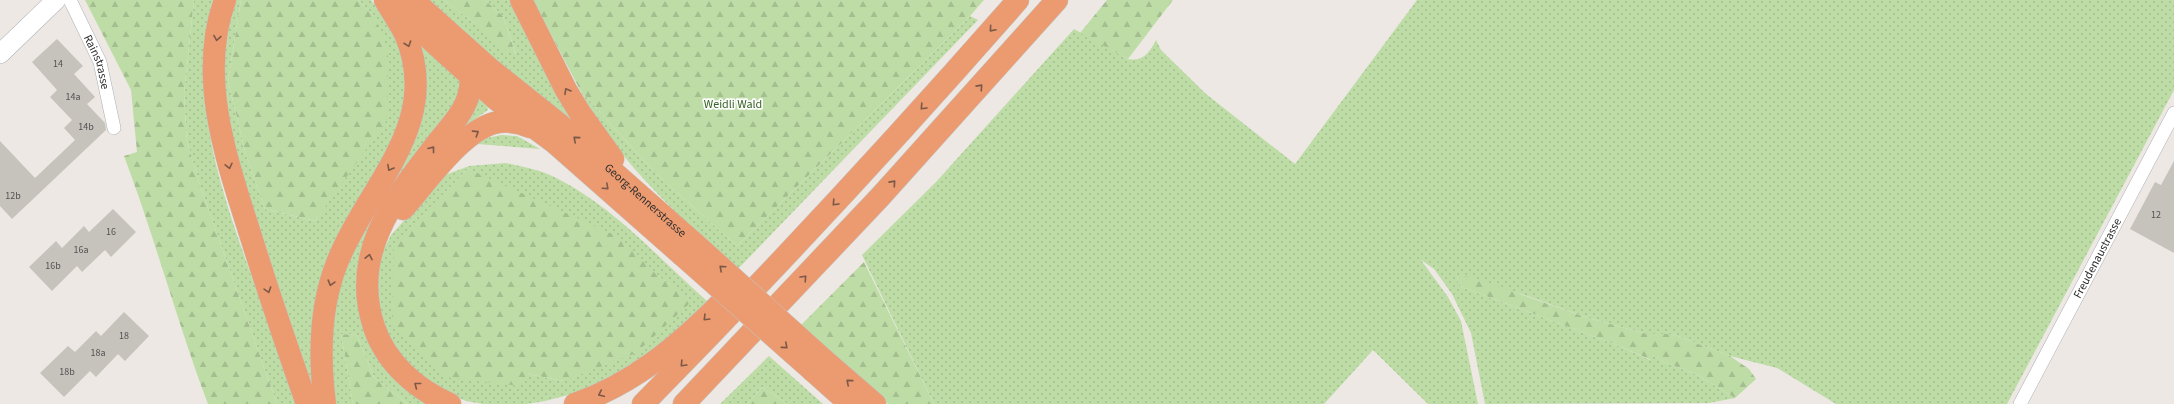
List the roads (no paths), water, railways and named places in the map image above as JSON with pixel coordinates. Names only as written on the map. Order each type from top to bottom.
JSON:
[{"type":"highway","points":[[226,0],[215,47],[214,91],[220,128],[232,180],[275,313],[307,404]]},
{"type":"highway","name":"Georg-Rennerstrasse","points":[[413,0],[462,44],[638,192],[688,249]]},
{"type":"highway","points":[[521,0],[554,67],[580,113],[638,192]]},
{"type":"highway","points":[[643,404],[787,255],[949,78],[1018,0]]},
{"type":"highway","points":[[684,404],[885,191],[1058,0]]},
{"type":"highway","points":[[325,404],[321,343],[324,313],[331,282],[354,227],[402,144],[413,112],[416,84],[413,59],[405,35],[390,3]]},
{"type":"highway","name":"Georg-Rennerstrasse","points":[[390,3],[497,100],[539,130],[688,249],[818,365],[875,404]]},
{"type":"highway","points":[[450,404],[427,392],[407,377],[385,350],[375,329],[367,302],[367,264],[372,243],[384,222],[392,202],[460,112],[468,97],[472,77],[469,60],[462,44]]},
{"type":"highway","points":[[384,222],[402,209],[447,158],[471,135],[487,126],[508,121],[539,130]]},
{"type":"highway","points":[[575,404],[610,390],[645,370],[690,334],[753,270],[787,255]]},
{"type":"highway","points":[[702,404],[777,307]]},
{"type":"highway","name":"Georg-Rennerstrasse","points":[[818,365],[844,400]]},
{"type":"street","points":[[0,54],[56,0]]},
{"type":"street","name":"Rainstrasse","points":[[70,0],[100,62],[114,128]]},
{"type":"street","name":"Freudenaustrasse","points":[[2020,404],[2174,113]]},
{"type":"park label","name":"Weidli Wald","points":[[733,104]]}]
